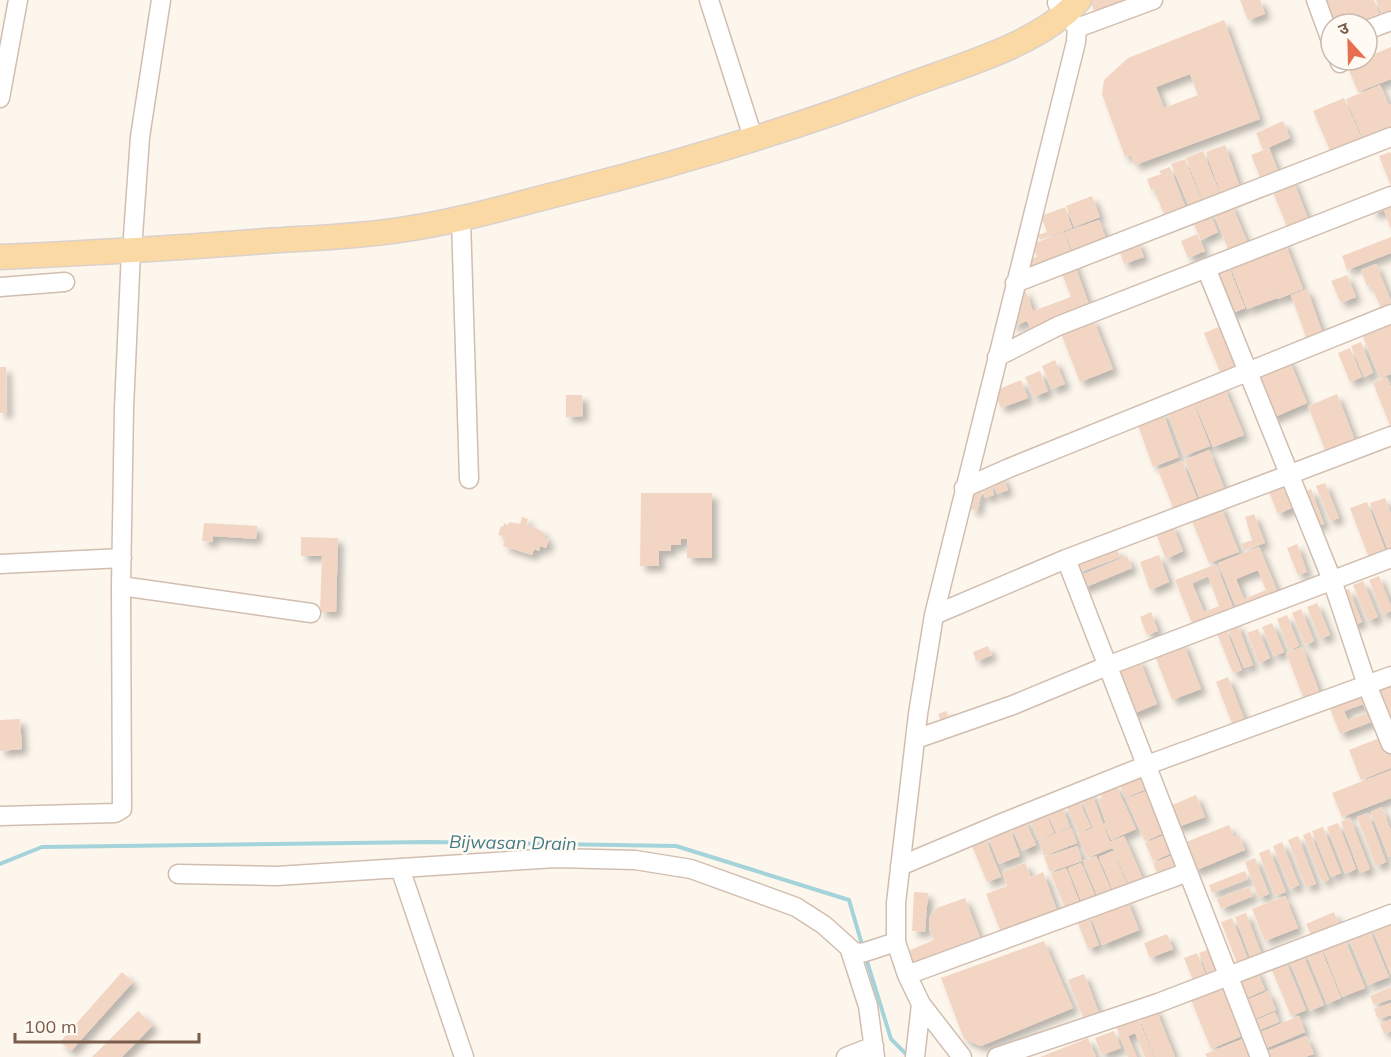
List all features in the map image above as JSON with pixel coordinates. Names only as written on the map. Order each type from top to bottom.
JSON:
[{"type":"main road","points":[[0,242],[132,243],[375,233],[461,219],[646,172],[765,136],[1016,44],[1042,32],[1068,9]]},
{"type":"main road","points":[[0,257],[377,220],[512,192],[750,128],[954,55],[1033,21],[1068,9]]},
{"type":"street","points":[[0,98],[18,0]]},
{"type":"street","points":[[0,816],[115,813],[122,810],[121,586],[124,408],[140,137],[161,0]]},
{"type":"street","points":[[709,0],[750,128]]},
{"type":"street","points":[[962,1057],[921,1004],[892,943],[915,739],[934,615],[1076,42],[1068,9],[1153,0]]},
{"type":"street","points":[[1016,283],[1391,137]]},
{"type":"street","points":[[997,357],[1058,326],[1391,196]]},
{"type":"street","points":[[461,219],[469,479]]},
{"type":"street","points":[[1206,268],[1332,580],[1367,685],[1391,744]]},
{"type":"street","points":[[0,287],[65,282]]},
{"type":"street","points":[[964,489],[1009,468],[1248,370],[1391,314]]},
{"type":"street","points":[[934,615],[1066,559],[1391,436]]},
{"type":"street","points":[[0,564],[122,558]]},
{"type":"street","points":[[915,739],[1013,705],[1107,666],[1391,558]]},
{"type":"street","points":[[1066,559],[1260,1057]]},
{"type":"street","points":[[121,586],[311,613]]},
{"type":"street","points":[[900,866],[1147,765],[1391,676]]},
{"type":"street","points":[[178,874],[277,876],[556,858],[635,860],[691,869],[796,907],[824,925],[855,954],[868,1006],[875,1051],[846,1057]]},
{"type":"street","points":[[400,868],[464,1057]]},
{"type":"street","points":[[907,975],[1188,872]]},
{"type":"street","points":[[997,1057],[1158,1003],[1391,914]]},
{"type":"street","points":[[855,954],[892,943]]},
{"type":"street","points":[[915,1055],[921,1004]]},
{"type":"building","points":[[1090,0],[1123,0],[1126,7],[1097,18]]},
{"type":"building","points":[[1240,0],[1260,0],[1265,14],[1248,20]]},
{"type":"building","points":[[1324,0],[1374,0],[1379,12],[1328,12]]},
{"type":"building","points":[[1376,0],[1391,0],[1391,19],[1384,22]]},
{"type":"building","points":[[1224,20],[1260,119],[1135,165],[1131,155],[1125,157],[1102,94],[1104,80],[1128,58]],"holes":[[[1190,74],[1198,95],[1164,108],[1156,87]]]},
{"type":"building","points":[[1391,47],[1391,79],[1358,92],[1350,72],[1379,72],[1379,52]]},
{"type":"building","points":[[1380,85],[1389,105],[1391,104],[1391,132],[1365,143],[1346,99]]},
{"type":"building","points":[[1344,98],[1363,141],[1332,155],[1313,111]]},
{"type":"building","points":[[1283,121],[1290,138],[1263,150],[1256,133]]},
{"type":"building","points":[[1225,145],[1242,193],[1223,200],[1206,152]]},
{"type":"building","points":[[1269,148],[1280,176],[1262,182],[1251,155]]},
{"type":"building","points":[[1203,151],[1222,199],[1205,206],[1186,158]]},
{"type":"building","points":[[1390,152],[1391,154],[1391,186],[1379,156]]},
{"type":"building","points":[[1185,159],[1204,206],[1191,211],[1171,164]]},
{"type":"building","points":[[1170,167],[1188,214],[1167,222],[1154,189],[1151,190],[1147,179],[1161,174],[1159,171]]},
{"type":"building","points":[[1292,178],[1310,223],[1289,232],[1271,187]]},
{"type":"building","points":[[1092,196],[1100,217],[1074,227],[1066,206]]},
{"type":"building","points":[[1391,197],[1391,229],[1384,210],[1374,214],[1370,205]]},
{"type":"building","points":[[1231,203],[1249,246],[1230,254],[1213,211]]},
{"type":"building","points":[[1065,207],[1072,228],[1040,240],[1038,235],[1047,232],[1041,216]]},
{"type":"building","points":[[1208,210],[1218,232],[1201,240],[1191,218]]},
{"type":"building","points":[[1099,220],[1106,239],[1072,251],[1065,232]]},
{"type":"building","points":[[1064,232],[1072,255],[1031,270],[1027,260],[1037,257],[1032,244]]},
{"type":"building","points":[[1197,234],[1205,251],[1188,258],[1181,241]]},
{"type":"building","points":[[1391,237],[1391,253],[1347,270],[1342,256]]},
{"type":"building","points":[[1137,240],[1144,257],[1124,264],[1118,246]]},
{"type":"building","points":[[1284,240],[1303,289],[1278,299],[1263,260],[1277,298],[1247,309],[1229,263]]},
{"type":"building","points":[[1073,260],[1091,310],[1032,332],[1027,321],[1010,327],[1024,287],[1033,311],[1071,297],[1059,266]]},
{"type":"building","points":[[1227,262],[1245,308],[1228,315],[1210,269]]},
{"type":"building","points":[[1376,264],[1391,301],[1391,313],[1384,315],[1371,285],[1367,286],[1361,270]]},
{"type":"building","points":[[1347,275],[1356,297],[1341,303],[1331,281]]},
{"type":"building","points":[[1307,289],[1323,334],[1307,340],[1291,295]]},
{"type":"building","points":[[1391,317],[1391,374],[1380,378],[1360,329]]},
{"type":"building","points":[[1093,318],[1113,369],[1080,382],[1060,331]]},
{"type":"building","points":[[1226,324],[1244,370],[1223,379],[1204,333]]},
{"type":"building","points":[[1361,342],[1373,373],[1364,377],[1351,346]]},
{"type":"building","points":[[1350,348],[1362,377],[1350,382],[1338,353]]},
{"type":"building","points":[[1288,357],[1307,403],[1270,419],[1250,373]]},
{"type":"building","points":[[1055,360],[1065,384],[1052,389],[1042,366]]},
{"type":"building","points":[[0,367],[6,367],[7,413],[0,413]]},
{"type":"building","points":[[1040,371],[1048,391],[1034,397],[1025,377]]},
{"type":"building","points":[[1387,377],[1391,388],[1391,428],[1373,383]]},
{"type":"building","points":[[1021,380],[1028,398],[1001,408],[994,391]]},
{"type":"building","points":[[1223,384],[1244,435],[1213,447],[1192,397]]},
{"type":"building","points":[[1337,394],[1356,443],[1327,455],[1308,406]]},
{"type":"building","points":[[566,395],[582,395],[583,416],[566,417]]},
{"type":"building","points":[[1191,396],[1210,446],[1184,456],[1165,406]]},
{"type":"building","points":[[1162,410],[1179,457],[1153,467],[1136,420]]},
{"type":"building","points":[[1209,450],[1227,495],[1202,505],[1185,460]]},
{"type":"building","points":[[1182,461],[1200,506],[1176,515],[1158,470]]},
{"type":"building","points":[[1002,475],[1008,490],[997,494],[991,480]]},
{"type":"building","points":[[990,481],[994,495],[985,498],[981,484]]},
{"type":"building","points":[[1284,481],[1294,507],[1278,514],[1267,487]]},
{"type":"building","points":[[1325,483],[1339,518],[1330,521],[1316,486]]},
{"type":"building","points":[[974,487],[982,489],[977,511],[970,509]]},
{"type":"building","points":[[1311,489],[1324,524],[1315,527],[1301,493]]},
{"type":"building","points":[[641,493],[712,493],[712,558],[687,558],[687,539],[681,539],[681,545],[671,545],[671,551],[659,551],[659,566],[640,566]]},
{"type":"building","points":[[1385,498],[1391,514],[1391,551],[1389,552],[1370,503]]},
{"type":"building","points":[[1367,502],[1386,552],[1369,558],[1350,508]]},
{"type":"building","points":[[1220,504],[1239,552],[1209,563],[1190,516]]},
{"type":"building","points":[[1254,514],[1265,543],[1244,550],[1241,544],[1252,540],[1245,517]]},
{"type":"building","points":[[522,517],[528,519],[526,525],[538,529],[545,534],[544,538],[549,539],[546,548],[540,546],[539,551],[534,549],[532,555],[503,546],[505,540],[502,539],[503,536],[498,535],[504,523],[520,524]]},
{"type":"building","points":[[204,523],[257,526],[256,539],[213,536],[213,542],[202,541]]},
{"type":"building","points":[[1172,524],[1183,551],[1166,559],[1155,531]]},
{"type":"building","points":[[301,537],[338,538],[336,612],[320,612],[322,556],[301,556]]},
{"type":"building","points":[[1297,544],[1307,572],[1298,575],[1287,548]]},
{"type":"building","points":[[1259,547],[1279,595],[1238,612],[1218,563]],"holes":[[[1258,570],[1266,590],[1244,599],[1236,579]]]},
{"type":"building","points":[[1117,549],[1120,557],[1077,573],[1074,565]]},
{"type":"building","points":[[1159,555],[1169,582],[1150,590],[1140,562]]},
{"type":"building","points":[[1127,556],[1132,568],[1081,589],[1077,577]]},
{"type":"building","points":[[1216,564],[1235,613],[1194,628],[1175,580]],"holes":[[[1208,576],[1219,606],[1204,612],[1192,583]]]},
{"type":"building","points":[[1379,576],[1391,606],[1391,611],[1383,615],[1369,580]]},
{"type":"building","points":[[1363,581],[1378,617],[1368,621],[1353,585]]},
{"type":"building","points":[[1349,589],[1362,622],[1352,626],[1339,593]]},
{"type":"building","points":[[1317,603],[1330,635],[1320,639],[1307,607]]},
{"type":"building","points":[[1301,609],[1314,641],[1305,645],[1292,613]]},
{"type":"building","points":[[1151,612],[1158,631],[1147,635],[1140,617]]},
{"type":"building","points":[[1287,615],[1299,646],[1289,650],[1277,619]]},
{"type":"building","points":[[1237,623],[1253,665],[1244,668],[1227,627]]},
{"type":"building","points":[[1272,623],[1284,652],[1274,656],[1262,627]]},
{"type":"building","points":[[1225,627],[1242,670],[1233,673],[1216,631]]},
{"type":"building","points":[[1258,629],[1270,658],[1259,663],[1247,633]]},
{"type":"building","points":[[1183,642],[1201,689],[1172,700],[1154,653]]},
{"type":"building","points":[[988,646],[992,655],[976,661],[973,652]]},
{"type":"building","points":[[1302,647],[1321,696],[1305,702],[1286,653]]},
{"type":"building","points":[[1139,658],[1157,704],[1130,715],[1112,669]]},
{"type":"building","points":[[1228,677],[1247,726],[1235,731],[1216,682]]},
{"type":"building","points":[[1391,678],[1391,733],[1370,687]]},
{"type":"building","points":[[1367,691],[1378,719],[1340,734],[1329,706]],"holes":[[[1363,704],[1367,713],[1348,720],[1344,711]]]},
{"type":"building","points":[[946,711],[951,722],[943,726],[938,714]]},
{"type":"building","points":[[20,719],[22,749],[0,751],[0,720]]},
{"type":"building","points":[[1387,735],[1391,746],[1391,768],[1361,780],[1349,750]]},
{"type":"building","points":[[1391,770],[1391,798],[1342,817],[1332,793]]},
{"type":"building","points":[[1144,776],[1149,788],[1125,798],[1120,786]]},
{"type":"building","points":[[1115,784],[1136,829],[1111,840],[1098,800],[1102,798],[1099,790]]},
{"type":"building","points":[[1151,789],[1169,831],[1145,841],[1133,815],[1146,808],[1133,814],[1126,799]]},
{"type":"building","points":[[1091,791],[1112,848],[1087,858],[1077,834],[1093,828],[1080,795]]},
{"type":"building","points":[[1196,795],[1205,817],[1175,828],[1167,807]]},
{"type":"building","points":[[1077,797],[1091,827],[1079,833],[1065,803]]},
{"type":"building","points":[[1061,805],[1070,827],[1056,833],[1046,811]]},
{"type":"building","points":[[1382,807],[1391,831],[1391,856],[1389,857],[1371,812]]},
{"type":"building","points":[[1044,809],[1054,833],[1038,840],[1028,816]]},
{"type":"building","points":[[1368,813],[1386,862],[1376,866],[1357,817]]},
{"type":"building","points":[[1024,818],[1036,845],[1022,851],[1010,824]]},
{"type":"building","points":[[1350,818],[1370,869],[1360,873],[1341,822]]},
{"type":"building","points":[[1338,823],[1356,869],[1345,874],[1327,827]]},
{"type":"building","points":[[1229,825],[1234,837],[1239,835],[1245,850],[1194,871],[1181,844]]},
{"type":"building","points":[[1009,826],[1020,856],[999,864],[987,834]]},
{"type":"building","points":[[1323,827],[1341,873],[1331,877],[1312,831]]},
{"type":"building","points":[[1071,828],[1077,843],[1044,856],[1039,840]]},
{"type":"building","points":[[1310,832],[1329,880],[1322,882],[1303,835]]},
{"type":"building","points":[[1169,833],[1177,851],[1153,861],[1145,843]]},
{"type":"building","points":[[984,835],[1001,877],[987,882],[970,841]]},
{"type":"building","points":[[1124,836],[1145,884],[1131,890],[1110,842]]},
{"type":"building","points":[[1298,836],[1316,884],[1306,887],[1288,840]]},
{"type":"building","points":[[1282,842],[1299,885],[1290,889],[1273,846]]},
{"type":"building","points":[[1077,846],[1082,861],[1050,872],[1044,857]]},
{"type":"building","points":[[1269,849],[1286,892],[1275,896],[1259,853]]},
{"type":"building","points":[[1113,851],[1129,889],[1115,895],[1099,857]]},
{"type":"building","points":[[1178,853],[1185,873],[1161,882],[1153,863]]},
{"type":"building","points":[[1096,856],[1113,894],[1099,900],[1083,861]]},
{"type":"building","points":[[1255,858],[1269,894],[1259,898],[1245,862]]},
{"type":"building","points":[[1025,863],[1031,877],[1043,872],[1058,913],[1002,935],[986,894],[1007,886],[1002,872]]},
{"type":"building","points":[[1081,863],[1097,900],[1083,905],[1068,868]]},
{"type":"building","points":[[1066,868],[1081,906],[1067,912],[1051,874]]},
{"type":"building","points":[[1245,871],[1248,879],[1212,893],[1209,885]]},
{"type":"building","points":[[1249,887],[1253,896],[1221,909],[1217,899]]},
{"type":"building","points":[[914,892],[928,893],[925,932],[912,931]]},
{"type":"building","points":[[1285,896],[1298,928],[1265,941],[1252,909]]},
{"type":"building","points":[[1126,897],[1139,930],[1102,945],[1089,912]]},
{"type":"building","points":[[965,898],[982,943],[914,968],[910,950],[934,940],[929,929],[930,916],[937,908]]},
{"type":"building","points":[[1334,912],[1341,929],[1314,941],[1306,924]]},
{"type":"building","points":[[1087,913],[1099,945],[1088,949],[1076,918]]},
{"type":"building","points":[[1246,913],[1261,953],[1250,957],[1235,917]]},
{"type":"building","points":[[1391,917],[1391,975],[1371,925]]},
{"type":"building","points":[[1232,918],[1248,959],[1237,963],[1221,922]]},
{"type":"building","points":[[1368,926],[1389,977],[1368,985],[1347,934]]},
{"type":"building","points":[[1167,934],[1173,949],[1150,958],[1144,943]]},
{"type":"building","points":[[1343,935],[1365,988],[1342,997],[1321,944]]},
{"type":"building","points":[[1044,941],[1073,1008],[981,1046],[964,1039],[941,978]]},
{"type":"building","points":[[1319,944],[1341,998],[1327,1004],[1305,950]]},
{"type":"building","points":[[1212,948],[1223,975],[1210,980],[1199,953]]},
{"type":"building","points":[[1301,950],[1324,1005],[1310,1011],[1288,956]]},
{"type":"building","points":[[1197,953],[1209,982],[1196,987],[1184,958]]},
{"type":"building","points":[[1284,957],[1306,1010],[1291,1016],[1269,963]]},
{"type":"building","points":[[1256,968],[1265,990],[1240,1001],[1231,978]]},
{"type":"building","points":[[122,972],[133,982],[71,1051],[60,1042]]},
{"type":"building","points":[[1084,974],[1101,1018],[1086,1024],[1068,980]]},
{"type":"building","points":[[1220,982],[1242,1036],[1211,1049],[1189,995]]},
{"type":"building","points":[[1391,987],[1391,999],[1374,1005],[1370,996]]},
{"type":"building","points":[[1268,991],[1276,1010],[1250,1021],[1242,1002]]},
{"type":"building","points":[[1391,1003],[1391,1015],[1378,1019],[1374,1009]]},
{"type":"building","points":[[1155,1007],[1175,1057],[1155,1057],[1138,1014]]},
{"type":"building","points":[[138,1011],[153,1025],[122,1057],[92,1057]]},
{"type":"building","points":[[1275,1012],[1279,1022],[1255,1032],[1251,1022]]},
{"type":"building","points":[[1137,1015],[1154,1057],[1145,1057],[1135,1033],[1128,1036],[1137,1057],[1128,1057],[1115,1024]]},
{"type":"building","points":[[1299,1016],[1305,1032],[1262,1050],[1256,1034]]},
{"type":"building","points":[[1391,1019],[1391,1031],[1384,1034],[1380,1024]]},
{"type":"building","points":[[1114,1031],[1121,1048],[1102,1055],[1095,1038]]},
{"type":"building","points":[[1306,1036],[1314,1054],[1305,1057],[1264,1057],[1263,1053]]},
{"type":"building","points":[[1088,1038],[1096,1057],[1040,1057]]},
{"type":"building","points":[[1245,1038],[1253,1057],[1207,1057],[1205,1054]]},
{"type":"waterway","name":"Bijwasan Drain","points":[[0,864],[42,847],[429,842],[676,846],[849,900],[863,948]]},
{"type":"waterway","name":"Bijwasan Drain","points":[[866,958],[891,1039],[908,1056]]}]
